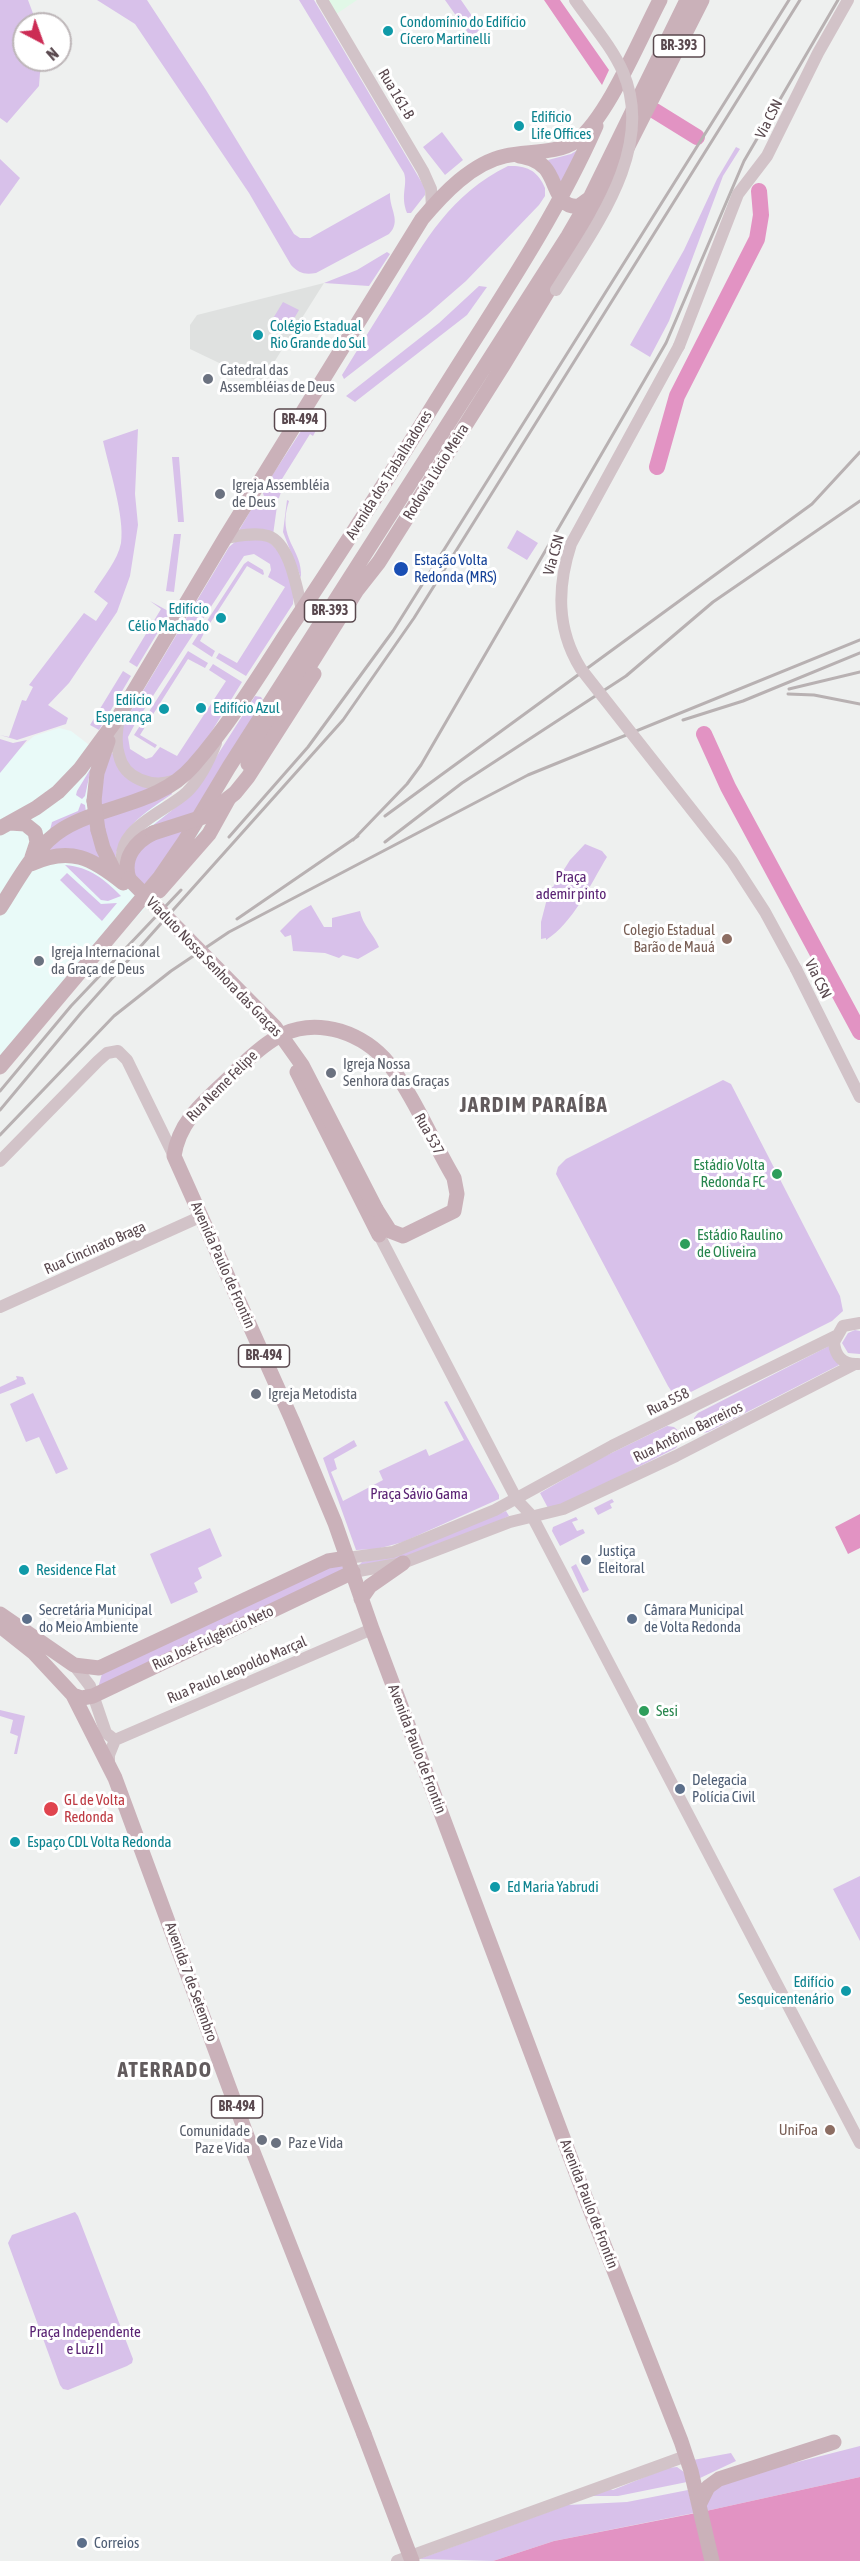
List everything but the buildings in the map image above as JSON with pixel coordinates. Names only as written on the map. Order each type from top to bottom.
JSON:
[{"type":"main road","name":"Avenida dos Trabalhadores","points":[[28,866],[50,839],[64,828],[165,790],[187,773],[220,731],[302,610],[560,199],[660,0]]},
{"type":"main road","name":"Rodovia Lúcio Meira","points":[[651,88],[687,0]]},
{"type":"main road","name":"Rodovia Lúcio Meira","points":[[0,1066],[129,915],[176,855],[590,198],[702,0]]},
{"type":"main road","points":[[511,155],[570,144],[584,134],[600,117]]},
{"type":"main road","name":"Rodovia Lúcio Meira","points":[[129,915],[158,893],[208,834],[280,711],[357,590],[379,562],[504,364],[588,225],[632,125]]},
{"type":"main road","name":"BR-494","points":[[119,716],[417,225],[432,208],[480,165],[511,155]]},
{"type":"main road","points":[[511,155],[533,159],[542,165],[551,177],[560,199],[568,205],[574,207],[590,198]]},
{"type":"main road","points":[[510,281],[523,290],[525,301]]},
{"type":"main road","points":[[126,881],[130,854],[141,840],[153,833],[200,818],[218,808],[235,794],[314,674],[366,589],[379,562]]},
{"type":"main road","points":[[236,708],[251,693],[259,690],[267,693],[269,705]]},
{"type":"main road","points":[[5,825],[47,801],[74,776],[119,716]]},
{"type":"main road","name":"Viaduto Nossa Senhora das Graças","points":[[119,716],[101,757],[94,801],[98,830],[107,857],[126,881],[262,1024],[281,1047],[297,1072],[382,1230]]},
{"type":"main road","points":[[0,908],[28,866],[36,845],[36,834],[25,824],[5,825]]},
{"type":"main road","name":"Viaduto Nossa Senhora das Graças","points":[[28,866],[54,856],[74,855],[98,863],[126,881],[228,978],[288,1044],[302,1065],[372,1211]]},
{"type":"main road","name":"Rua 537","points":[[291,1031],[321,1026],[340,1031],[364,1041],[384,1058],[454,1178],[458,1190],[453,1210],[403,1236],[382,1230]]},
{"type":"main road","name":"Rua Neme Felipe","points":[[174,1156],[178,1137],[189,1118],[258,1049],[291,1031]]},
{"type":"main road","name":"Avenida Paulo de Frontin","points":[[174,1156],[292,1420],[350,1565],[586,2199],[686,2456],[712,2561]]},
{"type":"main road","name":"Rua José Fulgêncio Neto","points":[[74,1665],[93,1669],[105,1666],[328,1562],[350,1565]]},
{"type":"main road","points":[[361,1599],[369,1586],[403,1563]]},
{"type":"main road","name":"Rua José Fulgêncio Neto","points":[[73,1695],[82,1698],[93,1696],[350,1565]]},
{"type":"main road","points":[[0,1614],[74,1665]]},
{"type":"main road","name":"Avenida 7 de Setembro","points":[[0,1626],[33,1652],[73,1695],[112,1773],[250,2144],[412,2561]]},
{"type":"main road","points":[[699,2505],[705,2490],[715,2481],[834,2442]]},
{"type":"street","name":"Rua 161-B","points":[[322,0],[423,171],[431,189],[432,208]]},
{"type":"street","points":[[504,364],[556,290],[618,182],[628,155],[632,132],[630,103],[623,74],[575,0]]},
{"type":"street","name":"Via CSN","points":[[848,0],[818,53],[767,156],[738,194],[680,345],[571,544],[562,579],[562,619],[569,646],[581,669],[732,861],[765,912],[860,1097]]},
{"type":"street","points":[[225,538],[259,534],[278,542],[291,566],[302,610]]},
{"type":"street","points":[[119,716],[117,742],[119,756],[122,764],[134,775],[144,782],[157,784],[171,781],[187,773]]},
{"type":"street","points":[[126,881],[122,861],[123,848],[128,838],[140,825],[191,788],[209,760],[220,731]]},
{"type":"street","name":"Avenida Paulo de Frontin","points":[[0,1161],[103,1056],[118,1051],[125,1057],[174,1156]]},
{"type":"street","name":"Rua Cincinato Braga","points":[[0,1307],[202,1216]]},
{"type":"street","points":[[382,1230],[517,1500],[532,1516],[860,2143]]},
{"type":"street","name":"Rua 558","points":[[350,1565],[402,1549],[517,1500],[586,1460],[836,1336],[848,1323],[860,1323]]},
{"type":"street","points":[[836,1336],[834,1342],[837,1355],[841,1360],[856,1364]]},
{"type":"street","name":"Rua Antônio Barreiros","points":[[350,1565],[403,1563],[510,1522],[563,1509],[676,1456],[856,1364]]},
{"type":"street","points":[[510,1522],[517,1500]]},
{"type":"street","name":"Rua Paulo Leopoldo Marçal","points":[[111,1736],[372,1629]]},
{"type":"street","points":[[74,1665],[86,1681],[111,1736],[109,1755],[112,1773]]},
{"type":"street","points":[[397,2561],[686,2456]]},
{"type":"shaded area","points":[[322,0],[357,0],[332,17]]},
{"type":"shaded area","points":[[544,0],[560,0],[609,70],[602,85]]},
{"type":"shaded area","points":[[324,283],[261,383],[190,349],[190,325],[197,315]]},
{"type":"shaded area","points":[[59,728],[71,731],[212,839],[132,922],[0,1075],[0,767],[34,736]]},
{"type":"shaded area","points":[[860,1514],[860,1548],[848,1554],[835,1527]]},
{"type":"shaded area","points":[[860,2477],[860,2561],[493,2561],[554,2541]]},
{"type":"green space","points":[[0,0],[28,0],[32,12],[12,12],[12,72],[40,72],[39,86],[7,123],[0,118]]},
{"type":"green space","points":[[97,0],[147,0],[206,90],[294,234],[300,238],[310,238],[390,193],[395,220],[393,229],[389,234],[316,273],[302,273],[297,270],[291,265],[249,193],[135,24]]},
{"type":"green space","points":[[299,0],[314,0],[425,188],[425,195],[411,213],[407,213],[405,207],[404,173]]},
{"type":"green space","points":[[445,0],[461,0],[481,29],[471,37]]},
{"type":"green space","points":[[442,132],[463,160],[445,175],[423,147]]},
{"type":"green space","points":[[736,147],[740,149],[723,176],[669,321],[650,357],[630,345],[684,250],[717,179]]},
{"type":"green space","points":[[581,148],[561,187],[548,160],[571,154]]},
{"type":"green space","points":[[0,159],[20,178],[0,206]]},
{"type":"green space","points":[[508,166],[526,168],[539,177],[545,188],[545,196],[539,205],[466,281],[428,314],[344,379],[342,375],[348,365],[417,254],[441,220],[470,190]]},
{"type":"green space","points":[[387,252],[390,254],[369,286],[324,283],[357,270]]},
{"type":"green space","points":[[479,286],[487,287],[467,315],[355,402],[346,396],[439,323]]},
{"type":"green space","points":[[283,302],[299,310],[285,334],[269,325]]},
{"type":"green space","points":[[316,408],[324,415],[313,436],[310,434],[277,487],[281,492],[279,498],[274,500],[264,496],[262,491]]},
{"type":"green space","points":[[138,429],[135,494],[138,525],[130,576],[117,612],[69,683],[48,705],[68,718],[66,724],[17,740],[0,735],[9,737],[22,700],[26,701],[33,687],[29,685],[84,613],[96,621],[108,603],[94,592],[117,556],[122,532],[119,506],[103,441]]},
{"type":"green space","points":[[172,457],[179,457],[184,522],[178,522]]},
{"type":"green space","points":[[258,498],[263,504],[277,506],[273,535],[238,532]]},
{"type":"green space","points":[[287,500],[289,501],[286,525],[301,568],[301,578],[283,532]]},
{"type":"green space","points":[[517,530],[538,543],[527,560],[507,548]]},
{"type":"green space","points":[[174,534],[181,534],[174,592],[166,591]]},
{"type":"green space","points":[[264,539],[278,551],[288,567],[293,586],[293,604],[246,676],[216,658],[219,653],[237,663],[285,587],[268,577],[271,570],[270,564],[254,554],[244,556],[136,722],[128,737],[130,749],[146,759],[152,757],[160,747],[177,756],[226,681],[209,670],[213,664],[242,682],[199,752],[181,771],[157,782],[132,770],[121,754],[122,726],[229,547],[236,541]]},
{"type":"green space","points":[[248,561],[263,570],[264,574],[247,566],[205,631],[200,641],[215,651],[212,657],[192,644]]},
{"type":"green space","points":[[150,601],[170,612],[137,667],[129,662],[161,609]]},
{"type":"green space","points":[[188,651],[208,663],[205,668],[188,659],[140,735],[157,745],[155,748],[134,735]]},
{"type":"green space","points":[[123,671],[131,676],[99,730],[90,725]]},
{"type":"green space","points":[[255,696],[261,697],[264,702],[203,804],[145,888],[128,865],[152,826],[185,800],[199,784]]},
{"type":"green space","points":[[0,739],[13,743],[27,740],[0,773]]},
{"type":"green space","points":[[107,752],[115,754],[154,787],[99,812]]},
{"type":"green space","points":[[91,768],[85,796],[82,799],[76,795],[77,791]]},
{"type":"green space","points":[[170,790],[172,794],[143,815],[127,831],[117,852],[115,865],[100,817]]},
{"type":"green space","points":[[81,803],[85,805],[86,812],[50,830],[52,822],[78,811]]},
{"type":"green space","points":[[94,820],[106,863],[43,854],[55,840]]},
{"type":"green space","name":"Praça ademir pinto","points":[[585,844],[602,851],[607,857],[565,924],[546,940],[546,938],[541,939],[541,922],[550,887],[553,887],[570,860]]},
{"type":"green space","points":[[65,865],[89,871],[109,884],[121,896],[108,901],[101,900]]},
{"type":"green space","points":[[67,873],[101,904],[117,903],[102,921],[60,880]]},
{"type":"green space","points":[[311,905],[324,927],[332,927],[332,918],[360,911],[363,921],[379,947],[358,959],[343,955],[339,958],[325,953],[293,951],[291,935],[285,937],[280,931],[300,911]]},
{"type":"green space","points":[[723,1080],[731,1084],[840,1296],[843,1311],[832,1321],[679,1398],[668,1386],[556,1174],[558,1167],[566,1159]]},
{"type":"green space","points":[[855,1330],[860,1331],[860,1354],[848,1353],[842,1343],[848,1333]]},
{"type":"green space","points":[[829,1346],[839,1365],[708,1432],[703,1433],[694,1426],[694,1418],[698,1413]]},
{"type":"green space","points":[[16,1376],[23,1377],[26,1384],[0,1394],[0,1387],[17,1379]]},
{"type":"green space","points":[[33,1393],[68,1469],[56,1474],[39,1437],[26,1442],[10,1404]]},
{"type":"green space","name":"Praça Sávio Gama","points":[[447,1401],[499,1495],[499,1499],[403,1542],[377,1549],[356,1550],[323,1458],[354,1440],[357,1446],[334,1459],[337,1469],[331,1472],[343,1501],[383,1480],[379,1471],[426,1449],[429,1456],[464,1440],[444,1402]]},
{"type":"green space","points":[[667,1426],[674,1427],[681,1433],[681,1440],[676,1448],[569,1502],[548,1508],[540,1493],[597,1460]]},
{"type":"green space","points":[[612,1499],[614,1502],[610,1504],[612,1508],[598,1515],[594,1508]]},
{"type":"green space","points":[[506,1511],[509,1516],[407,1564],[359,1565],[362,1562],[395,1556]]},
{"type":"green space","points":[[576,1517],[578,1520],[572,1522],[577,1531],[583,1529],[585,1533],[560,1546],[552,1531],[553,1527]]},
{"type":"green space","points":[[210,1528],[222,1556],[198,1568],[202,1578],[194,1583],[198,1592],[171,1604],[150,1554]]},
{"type":"green space","points":[[336,1563],[341,1564],[345,1571],[98,1688],[103,1670]]},
{"type":"green space","points":[[576,1564],[589,1590],[583,1593],[571,1567]]},
{"type":"green space","points":[[0,1710],[25,1716],[17,1754],[14,1754],[18,1736],[10,1733],[13,1720],[0,1716]]},
{"type":"green space","points":[[860,1876],[860,1941],[833,1889]]},
{"type":"green space","name":"Praça Independente e Luz II","points":[[75,2212],[133,2359],[132,2363],[127,2366],[68,2390],[63,2389],[60,2385],[8,2243],[12,2235]]},
{"type":"green space","points":[[860,2446],[860,2477],[706,2511],[700,2487]]},
{"type":"green space","points":[[731,2453],[736,2461],[698,2479],[693,2460]]},
{"type":"green space","points":[[677,2467],[684,2472],[687,2482],[618,2496],[589,2496],[609,2489],[613,2490],[667,2468]]},
{"type":"green space","points":[[688,2490],[694,2513],[554,2541],[493,2561],[419,2559],[567,2505],[627,2502]]},
{"type":"waterway","points":[[655,111],[697,137]]},
{"type":"waterway","points":[[657,467],[677,396],[757,239],[761,215],[759,191]]},
{"type":"waterway","points":[[704,734],[728,787],[860,1032]]},
{"type":"railway","points":[[229,837],[308,747],[393,631],[789,0]]},
{"type":"railway","points":[[0,1110],[81,1013],[343,720],[414,618],[800,0]]},
{"type":"railway","points":[[353,840],[407,784],[421,765],[666,343],[744,161],[838,0]]},
{"type":"railway","points":[[385,816],[812,504],[860,452]]},
{"type":"railway","points":[[385,842],[462,783],[626,676],[713,602],[860,501]]},
{"type":"railway","points":[[0,1135],[114,1016],[171,971],[229,932],[528,775],[860,640]]},
{"type":"railway","points":[[683,720],[743,701],[860,653]]},
{"type":"railway","points":[[789,689],[860,672]]},
{"type":"railway","points":[[788,694],[814,695],[860,704]]},
{"type":"railway","points":[[237,919],[358,836]]},
{"type":"railway","points":[[0,1091],[71,1006],[181,890]]},
{"type":"place","name":"Condomínio do Edifício Cícero Martinelli","points":[[388,31]]},
{"type":"place","name":"Edificio Life Offices","points":[[519,126]]},
{"type":"place","name":"Colégio Estadual Rio Grande do Sul","points":[[258,335]]},
{"type":"place","name":"Catedral das Assembléias de Deus","points":[[208,379]]},
{"type":"place","name":"Igreja Assembléia de Deus","points":[[220,494]]},
{"type":"place","name":"Estação Volta Redonda (MRS)","points":[[401,569]]},
{"type":"place","name":"Edifício Célio Machado","points":[[221,618]]},
{"type":"place","name":"Edifício Azul","points":[[201,708]]},
{"type":"place","name":"Ediício Esperança","points":[[164,709]]},
{"type":"place","name":"Colegio Estadual Barão de Mauá","points":[[727,939]]},
{"type":"place","name":"Igreja Internacional da Graça de Deus","points":[[39,961]]},
{"type":"place","name":"Igreja Nossa Senhora das Graças","points":[[331,1073]]},
{"type":"place","name":"Estádio Volta Redonda FC","points":[[777,1174]]},
{"type":"place","name":"Estádio Raulino de Oliveira","points":[[685,1244]]},
{"type":"place","name":"Igreja Metodista","points":[[256,1394]]},
{"type":"place","name":"Justiça Eleitoral","points":[[586,1560]]},
{"type":"place","name":"Residence Flat","points":[[24,1570]]},
{"type":"place","name":"Secretária Municipal do Meio Ambiente","points":[[27,1619]]},
{"type":"place","name":"Câmara Municipal de Volta Redonda","points":[[632,1619]]},
{"type":"place","name":"Sesi","points":[[644,1711]]},
{"type":"place","name":"Delegacia Polícia Civil","points":[[680,1789]]},
{"type":"place","name":"GL de Volta Redonda","points":[[51,1809]]},
{"type":"place","name":"Espaço CDL Volta Redonda","points":[[15,1842]]},
{"type":"place","name":"Ed Maria Yabrudi","points":[[495,1887]]},
{"type":"place","name":"Edifício Sesquicentenário","points":[[846,1991]]},
{"type":"place","name":"UniFoa","points":[[830,2130]]},
{"type":"place","name":"Comunidade Paz e Vida","points":[[262,2140]]},
{"type":"place","name":"Paz e Vida","points":[[276,2143]]},
{"type":"place","name":"Correios","points":[[82,2543]]},
{"type":"district","name":"JARDIM PARAÍBA","points":[[534,1105]]},
{"type":"district","name":"ATERRADO","points":[[165,2070]]}]
